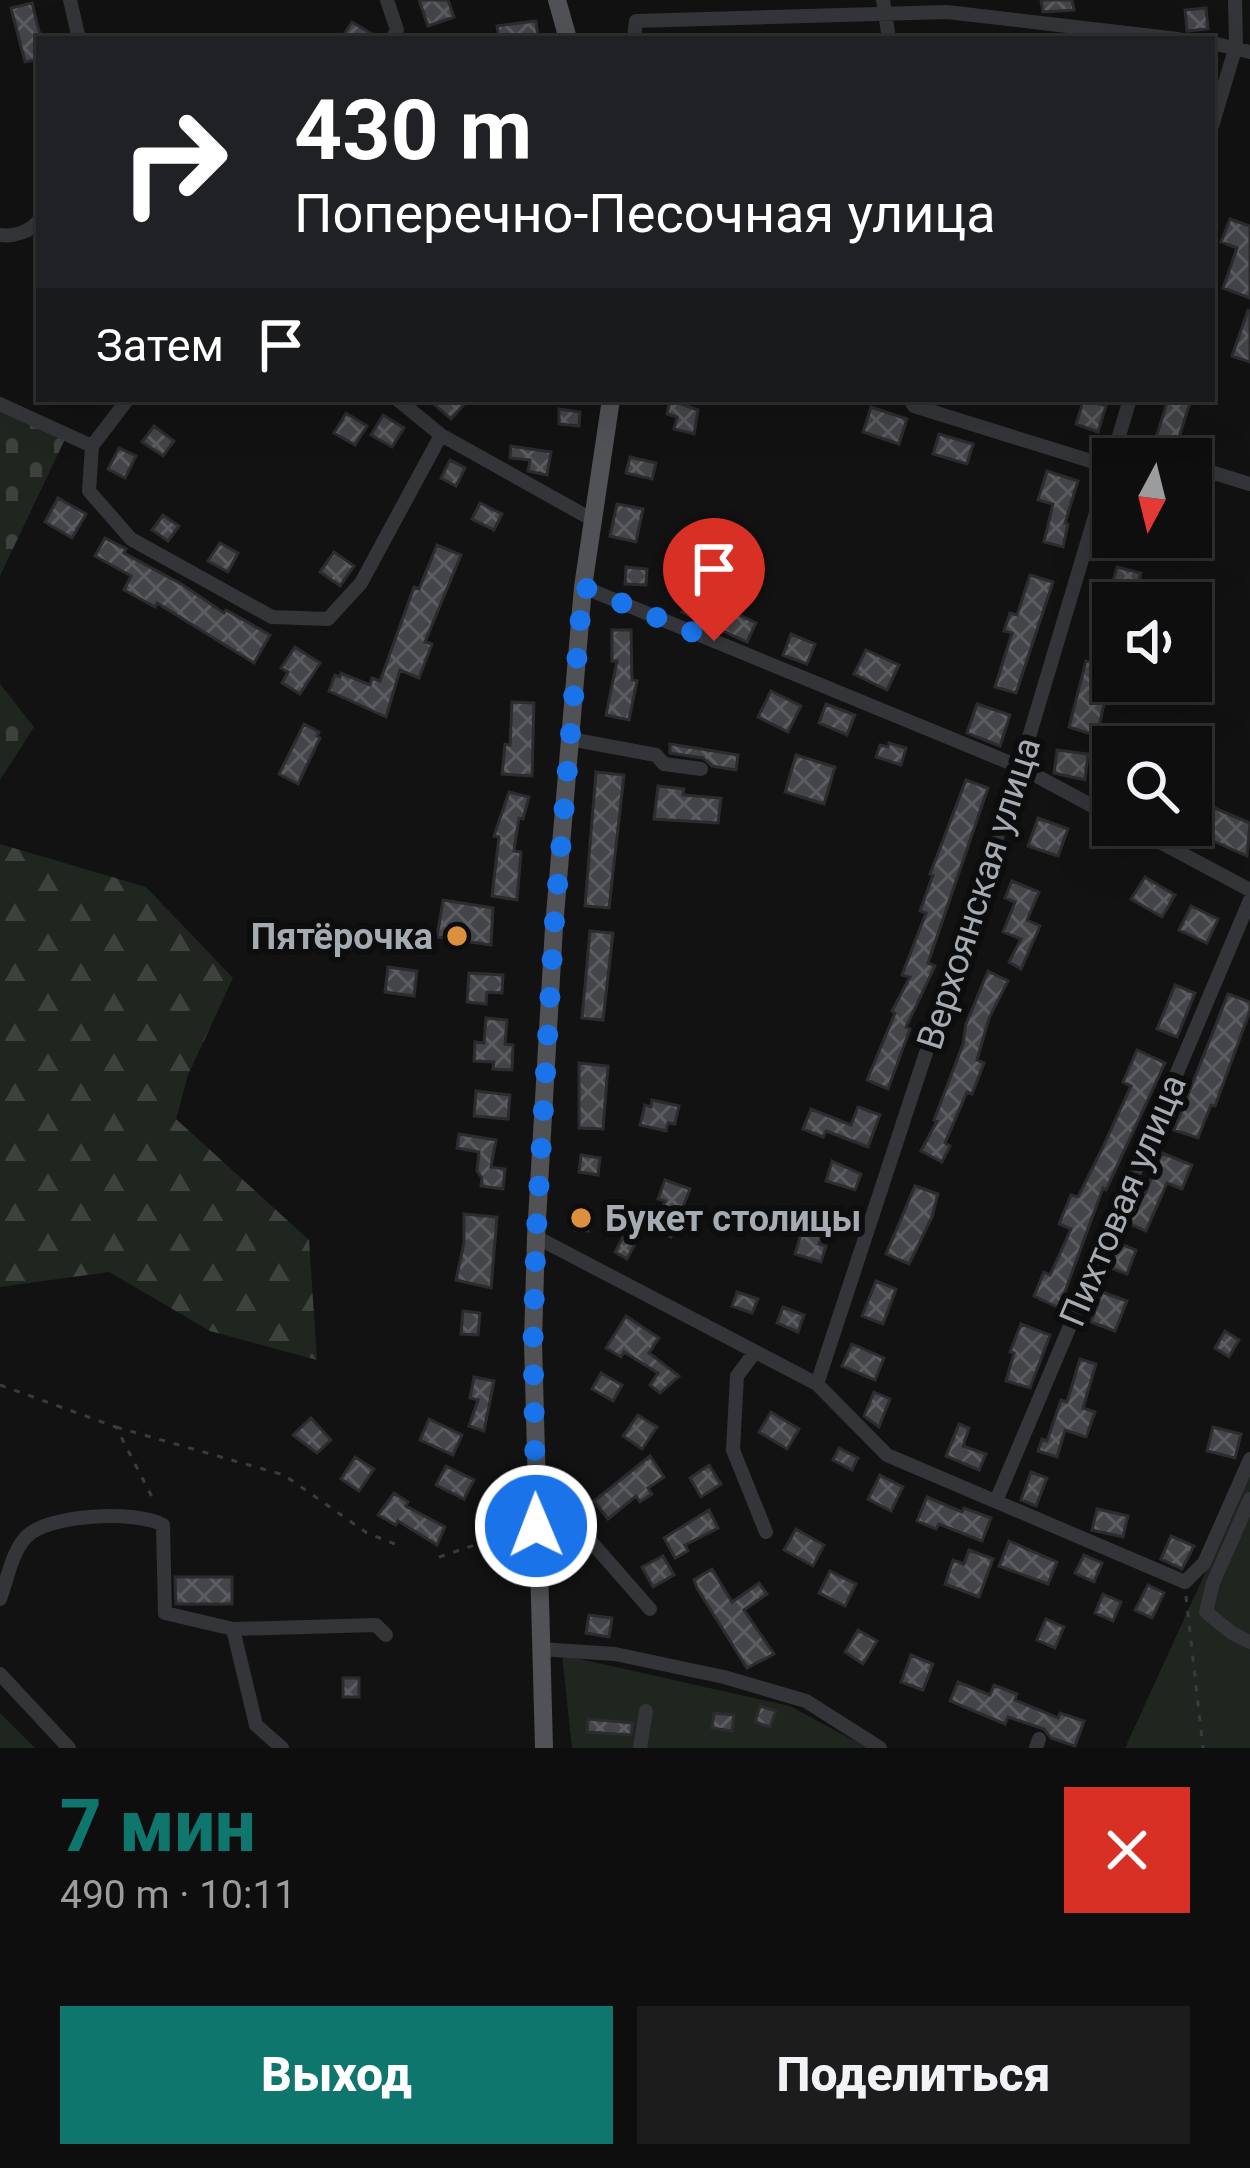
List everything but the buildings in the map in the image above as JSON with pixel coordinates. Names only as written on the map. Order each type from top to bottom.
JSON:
[{"type":"main road","points":[[556,0],[567,36]]},
{"type":"main road","points":[[544,1748],[536,1526],[536,1237],[554,927],[583,587],[611,402]]},
{"type":"street","points":[[70,0],[79,36]]},
{"type":"street","points":[[387,0],[397,30],[394,36]]},
{"type":"street","points":[[1215,118],[1243,49],[1235,0]]},
{"type":"street","points":[[884,6],[889,36]]},
{"type":"street","points":[[634,36],[636,21],[884,6],[1152,36]]},
{"type":"street","points":[[0,235],[10,237],[36,224]]},
{"type":"street","points":[[126,402],[92,446],[89,491],[131,539],[272,617],[328,619],[361,583],[441,435]]},
{"type":"street","points":[[401,402],[441,435],[593,520]]},
{"type":"street","points":[[912,402],[1092,460]]},
{"type":"street","name":"Верхоянская улица","points":[[1118,438],[1129,402]]},
{"type":"street","points":[[0,404],[92,446]]},
{"type":"street","points":[[1212,472],[1250,484]]},
{"type":"street","name":"Верхоянская улица","points":[[817,1384],[1020,767],[1092,526]]},
{"type":"street","points":[[583,587],[1020,767],[1092,806]]},
{"type":"street","points":[[570,739],[656,755],[664,764],[700,769]]},
{"type":"street","points":[[1167,846],[1250,890]]},
{"type":"street","name":"Пихтовая улица","points":[[995,1501],[1250,900]]},
{"type":"street","points":[[536,1237],[817,1384],[887,1455],[1185,1582],[1204,1563],[1250,1459]]},
{"type":"street","points":[[755,1352],[737,1376],[733,1450],[766,1532]]},
{"type":"street","points":[[1249,1502],[1213,1583],[1206,1612],[1250,1642]]},
{"type":"street","points":[[0,1599],[23,1539],[39,1527],[101,1516],[148,1516],[163,1525],[165,1612],[233,1628],[376,1625],[386,1635]]},
{"type":"street","points":[[536,1526],[586,1536],[650,1610]]},
{"type":"street","points":[[233,1628],[256,1725],[281,1748]]},
{"type":"street","points":[[540,1649],[615,1654],[806,1701],[880,1748]]},
{"type":"street","points":[[0,1674],[68,1748]]},
{"type":"street","points":[[640,1748],[646,1711]]},
{"type":"path","points":[[0,1385],[116,1426],[284,1475],[368,1533],[400,1546]]},
{"type":"path","points":[[116,1426],[152,1497],[148,1516]]},
{"type":"path","points":[[440,1557],[475,1545],[536,1496]]},
{"type":"path","points":[[1185,1582],[1203,1748]]},
{"type":"green space","points":[[0,407],[66,437],[0,576]]},
{"type":"green space","points":[[0,684],[34,727],[0,780]]},
{"type":"green space","points":[[0,844],[146,887],[233,978],[188,1075],[176,1119],[309,1240],[317,1360],[210,1331],[109,1272],[0,1287]]},
{"type":"green space","points":[[1250,1475],[1250,1748],[1125,1748]]},
{"type":"green space","points":[[562,1655],[790,1706],[868,1748],[572,1748]]},
{"type":"green space","points":[[0,1713],[35,1748],[0,1748]]},
{"type":"place","name":"Пятёрочка","points":[[457,936]]},
{"type":"place","name":"Букет столицы","points":[[581,1218]]},
{"type":"route","points":[[536,1526],[536,1237],[554,927],[583,587],[714,641]]}]
